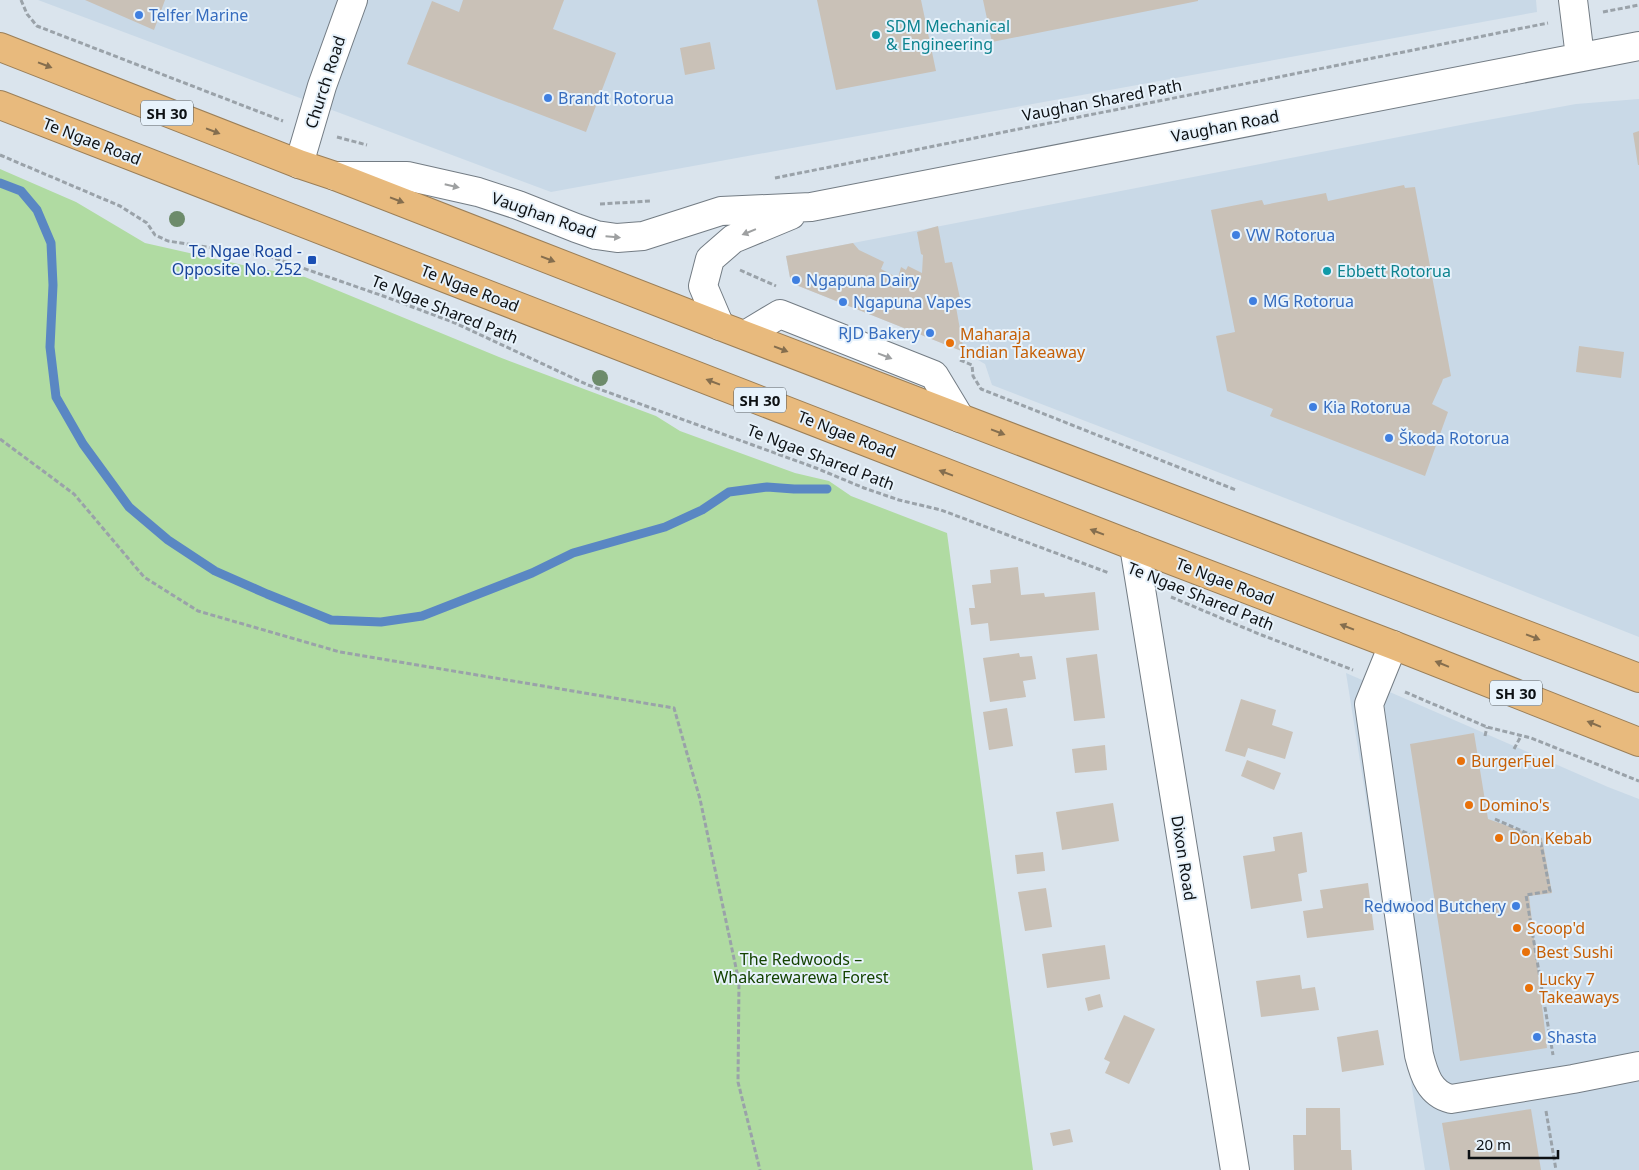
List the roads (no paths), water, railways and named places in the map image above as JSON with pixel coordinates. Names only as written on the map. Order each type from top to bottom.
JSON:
[{"type":"highway","name":"SH 30","points":[[0,47],[299,164],[335,176],[733,331],[1639,678]]},
{"type":"highway","name":"Te Ngae Road","points":[[0,105],[1639,742]]},
{"type":"street","name":"Church Road","points":[[299,164],[322,86],[353,0]]},
{"type":"street","points":[[1573,0],[1580,57]]},
{"type":"street","name":"Vaughan Road","points":[[335,176],[406,176],[478,192],[596,234],[617,238],[643,236],[721,211],[811,207],[1639,46]]},
{"type":"street","name":"Vaughan Road","points":[[733,331],[702,286],[710,259],[733,238],[811,207]]},
{"type":"street","name":"Dixon Road","points":[[1134,546],[1235,1170]]},
{"type":"street","points":[[1392,645],[1370,704],[1419,1055],[1430,1085],[1441,1096],[1451,1099],[1639,1066]]},
{"type":"waterway","points":[[0,183],[21,191],[37,210],[51,243],[53,285],[50,347],[56,397],[83,444],[129,507],[168,540],[215,571],[331,620],[381,622],[422,616],[532,573],[573,553],[665,527],[702,510],[729,492],[767,487],[827,489]]},
{"type":"place","name":"Telfer Marine","points":[[139,15]]},
{"type":"place","name":"SDM Mechanical & Engineering","points":[[876,35]]},
{"type":"place","name":"Brandt Rotorua","points":[[548,98]]},
{"type":"place","name":"VW Rotorua","points":[[1236,235]]},
{"type":"place","name":"Te Ngae Road - Opposite No. 252","points":[[312,260]]},
{"type":"place","name":"Ebbett Rotorua","points":[[1327,271]]},
{"type":"place","name":"Ngapuna Dairy","points":[[796,280]]},
{"type":"place","name":"MG Rotorua","points":[[1253,301]]},
{"type":"place","name":"Ngapuna Vapes","points":[[843,302]]},
{"type":"place","name":"RJD Bakery","points":[[930,333]]},
{"type":"place","name":"Maharaja Indian Takeaway","points":[[950,343]]},
{"type":"place","name":"Kia Rotorua","points":[[1313,407]]},
{"type":"place","name":"Škoda Rotorua","points":[[1389,438]]},
{"type":"place","name":"BurgerFuel","points":[[1461,761]]},
{"type":"place","name":"Domino's","points":[[1469,805]]},
{"type":"place","name":"Don Kebab","points":[[1499,838]]},
{"type":"place","name":"Redwood Butchery","points":[[1516,906]]},
{"type":"place","name":"Scoop'd","points":[[1517,928]]},
{"type":"place","name":"Best Sushi","points":[[1526,952]]},
{"type":"place","name":"Lucky 7 Takeaways","points":[[1529,988]]},
{"type":"place","name":"Shasta","points":[[1537,1037]]},
{"type":"park label","name":"The Redwoods – Whakarewarewa Forest","points":[[801,968]]}]
